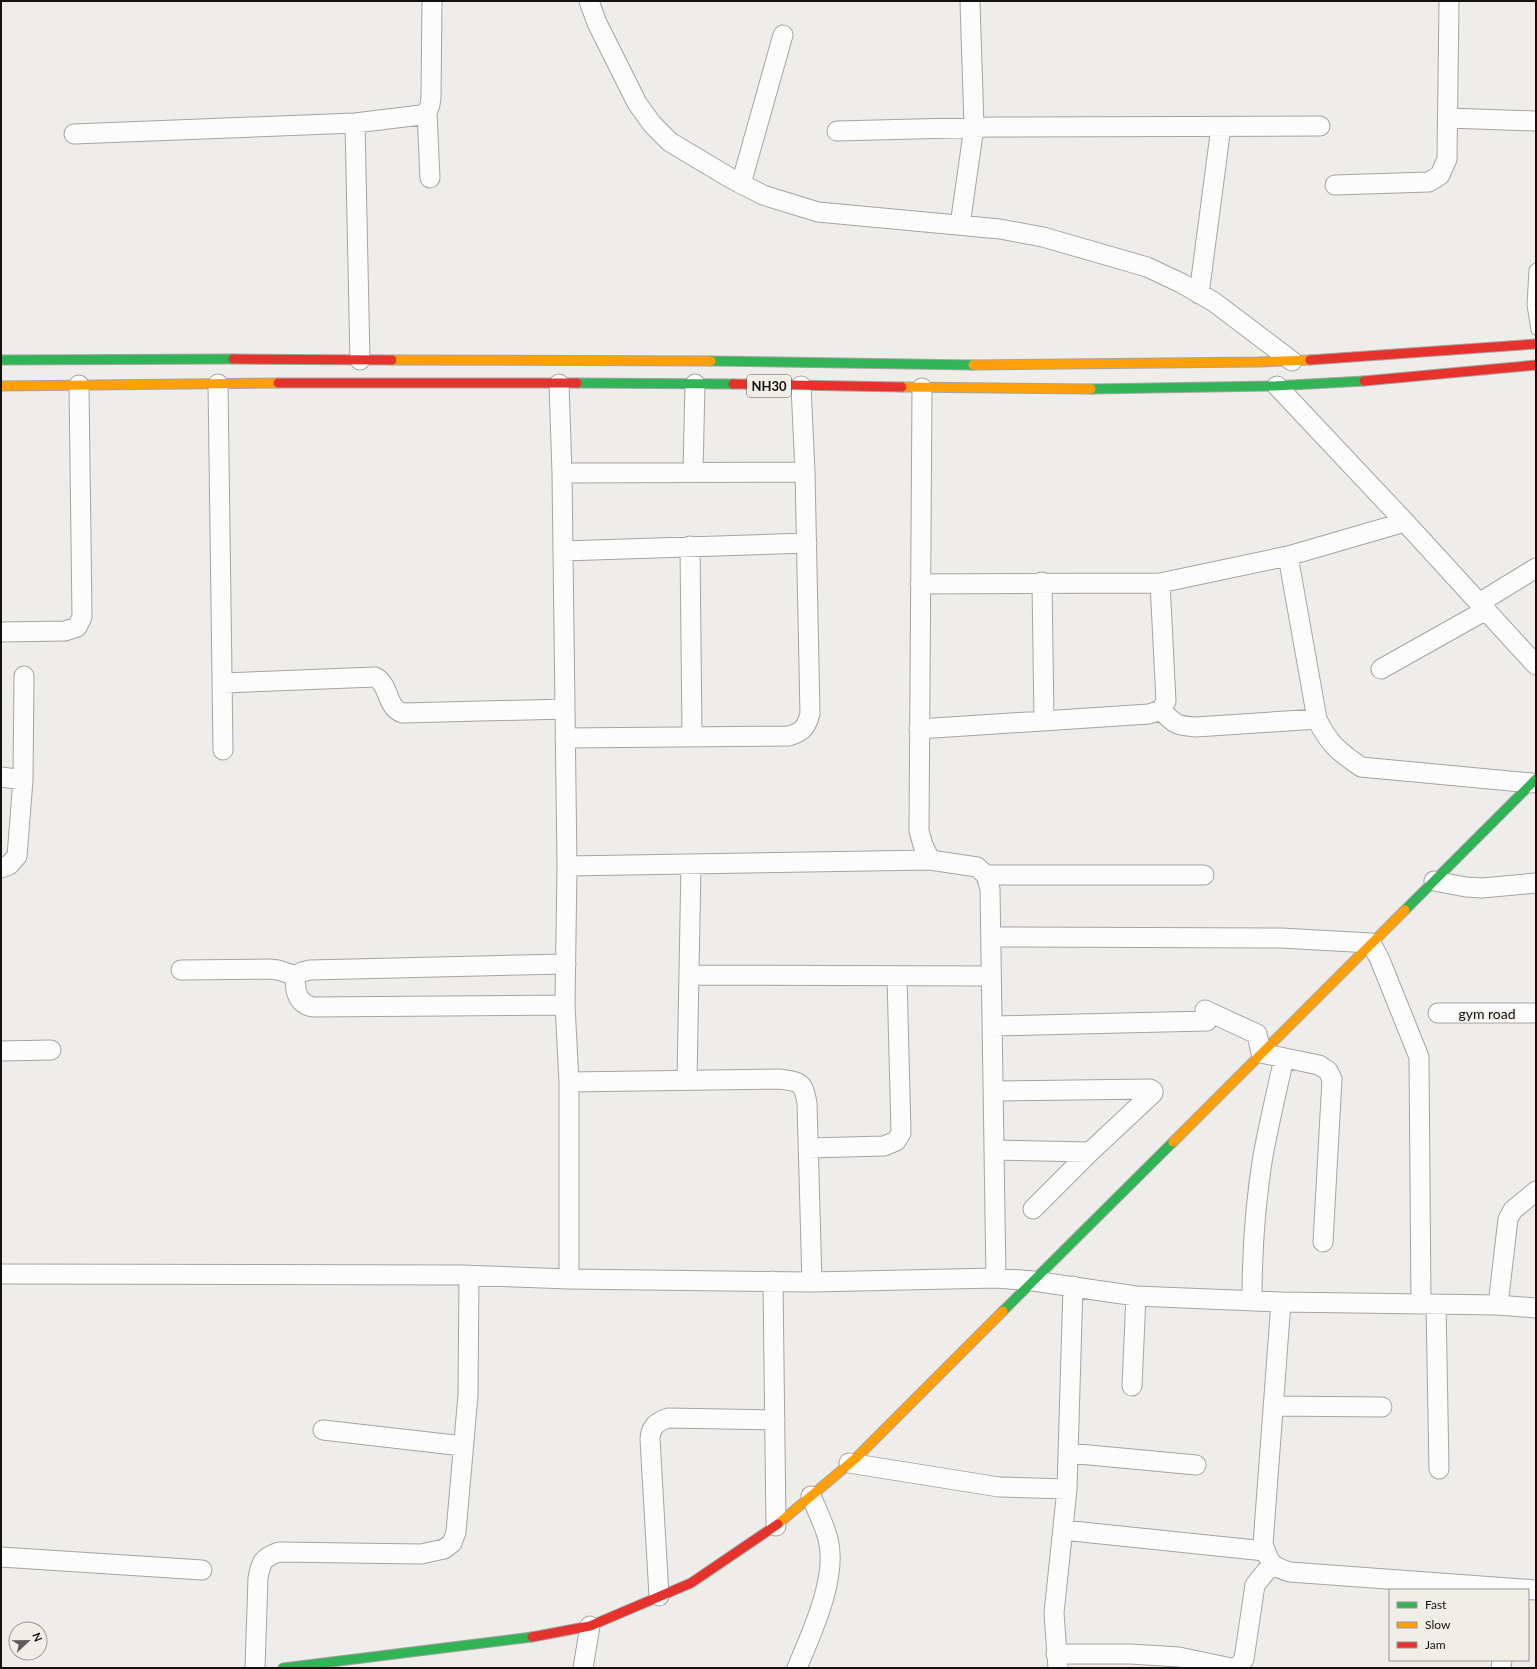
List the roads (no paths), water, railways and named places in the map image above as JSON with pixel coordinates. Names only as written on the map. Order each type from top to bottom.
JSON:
[{"type":"main road","name":"NH30","points":[[1,360],[210,359],[695,361],[922,365],[1292,361],[1536,344]]},
{"type":"main road","name":"NH30","points":[[1,386],[218,384],[695,384],[922,388],[1109,388],[1278,386],[1369,380],[1536,365]]},
{"type":"main road","points":[[283,1668],[518,1640],[590,1626],[691,1583],[776,1526],[850,1463],[1534,781]]},
{"type":"street","points":[[74,134],[355,123],[416,117],[427,112],[430,108],[432,1]]},
{"type":"street","points":[[589,1],[597,23],[637,103],[652,124],[670,142],[741,184],[763,195],[818,212],[1000,229],[1050,239],[1147,267],[1214,302],[1292,361]]},
{"type":"street","points":[[960,226],[974,128],[970,1]]},
{"type":"street","points":[[1335,185],[1429,182],[1440,175],[1447,160],[1449,1]]},
{"type":"street","points":[[741,184],[783,35]]},
{"type":"street","points":[[427,112],[430,178]]},
{"type":"street","points":[[1448,118],[1536,121]]},
{"type":"street","points":[[355,123],[360,360]]},
{"type":"street","points":[[837,130],[1320,126]]},
{"type":"street","points":[[1199,294],[1221,127]]},
{"type":"street","points":[[218,384],[223,750]]},
{"type":"street","points":[[559,384],[562,473],[567,866],[565,1005],[569,1082],[569,1279]]},
{"type":"street","points":[[693,473],[695,384]]},
{"type":"street","points":[[1,632],[65,631],[77,627],[82,617],[78,385]]},
{"type":"street","points":[[565,738],[789,736],[798,734],[804,728],[810,714],[807,543],[801,386]]},
{"type":"street","points":[[1278,386],[1536,665]]},
{"type":"street","points":[[922,388],[919,831],[922,845],[930,860]]},
{"type":"street","points":[[562,473],[805,472]]},
{"type":"street","points":[[920,584],[1042,582],[1160,583],[1288,556],[1405,522]]},
{"type":"street","points":[[563,551],[807,543]]},
{"type":"street","points":[[690,546],[692,737]]},
{"type":"street","points":[[1288,556],[1317,719],[1324,735],[1343,756],[1361,767],[1534,781]]},
{"type":"street","points":[[1381,669],[1482,606],[1536,568]]},
{"type":"street","points":[[1042,582],[1044,721]]},
{"type":"street","points":[[919,729],[1149,714],[1161,710],[1166,701],[1160,583]]},
{"type":"street","points":[[1,868],[9,865],[18,856],[23,780],[24,676]]},
{"type":"street","points":[[222,684],[374,677],[382,682],[395,709],[403,713],[565,709]]},
{"type":"street","points":[[1161,710],[1174,723],[1180,726],[1196,727],[1317,719]]},
{"type":"street","points":[[1,777],[23,780]]},
{"type":"street","points":[[567,866],[930,860],[977,867],[986,874],[990,888],[996,1278]]},
{"type":"street","points":[[686,1080],[691,864]]},
{"type":"street","points":[[986,874],[1204,875]]},
{"type":"street","points":[[1434,881],[1466,887],[1482,888],[1536,882]]},
{"type":"street","points":[[990,937],[1281,938],[1371,943],[1380,960],[1419,1057],[1429,1305],[1439,1469]]},
{"type":"street","points":[[296,976],[302,972],[310,970],[566,964]]},
{"type":"street","points":[[182,970],[269,969],[278,970],[296,976]]},
{"type":"street","points":[[689,975],[991,976]]},
{"type":"street","points":[[296,976],[295,986],[298,998],[303,1004],[313,1007],[565,1005]]},
{"type":"street","points":[[808,1148],[884,1146],[896,1142],[901,1133],[897,976]]},
{"type":"street","name":"gym road","points":[[1438,1013],[1536,1013]]},
{"type":"street","points":[[992,1026],[1206,1016],[1257,1034],[1262,1053],[1319,1065],[1328,1071],[1332,1079],[1323,1242]]},
{"type":"street","points":[[1,1051],[51,1050]]},
{"type":"street","points":[[1252,1301],[1252,1276],[1258,1196],[1263,1156],[1284,1058]]},
{"type":"street","points":[[569,1082],[780,1079],[796,1081],[804,1088],[807,1103],[812,1282]]},
{"type":"street","points":[[993,1091],[1153,1089],[1153,1093],[1090,1152],[1033,1209]]},
{"type":"street","points":[[994,1150],[1090,1152]]},
{"type":"street","points":[[1498,1305],[1508,1219],[1513,1210],[1536,1190]]},
{"type":"street","points":[[1,1274],[469,1275],[569,1279],[812,1282],[996,1278],[1073,1286],[1136,1296],[1280,1302],[1498,1305],[1536,1308]]},
{"type":"street","points":[[255,1668],[258,1578],[261,1563],[270,1555],[279,1552],[421,1554],[444,1549],[452,1543],[456,1532],[468,1395],[469,1275]]},
{"type":"street","points":[[773,1281],[776,1526]]},
{"type":"street","points":[[1073,1286],[1067,1489],[1054,1613],[1057,1661],[1130,1654],[1179,1657],[1231,1668],[1238,1667],[1244,1659],[1255,1585],[1269,1557]]},
{"type":"street","points":[[1132,1386],[1136,1296]]},
{"type":"street","points":[[1280,1302],[1263,1544],[1269,1557],[1277,1568],[1290,1572],[1506,1589]]},
{"type":"street","points":[[1273,1406],[1382,1407]]},
{"type":"street","points":[[659,1596],[650,1438],[654,1426],[659,1421],[668,1418],[775,1420]]},
{"type":"street","points":[[323,1430],[463,1446]]},
{"type":"street","points":[[1068,1454],[1196,1465]]},
{"type":"street","points":[[850,1463],[999,1488],[1067,1489]]},
{"type":"street","points":[[797,1668],[818,1617],[830,1568],[828,1540],[811,1496]]},
{"type":"street","points":[[1063,1530],[1269,1557]]},
{"type":"street","points":[[1,1557],[202,1570]]},
{"type":"street","points":[[583,1668],[590,1626]]},
{"type":"lane","points":[[1536,268],[1534,270],[1532,305],[1536,330]]}]
